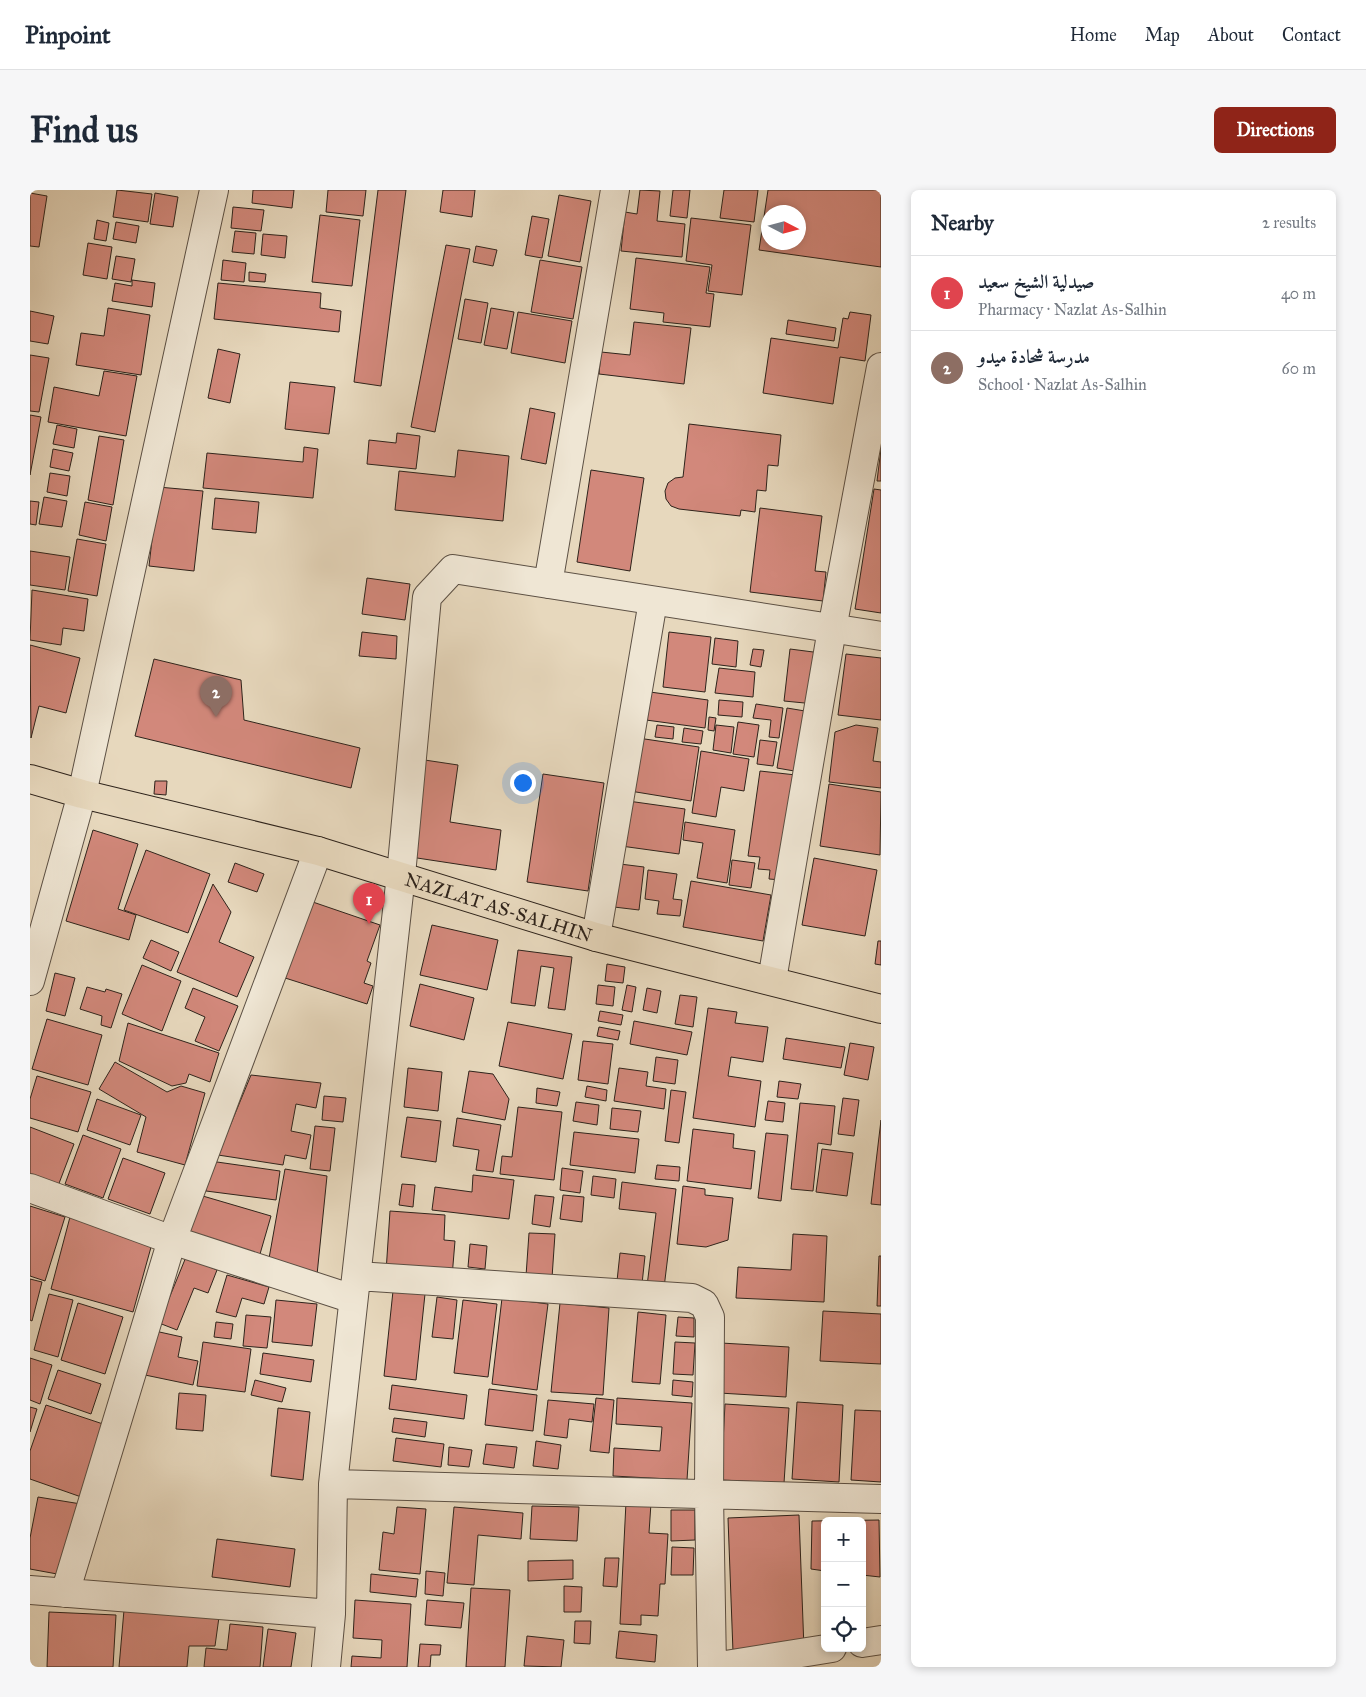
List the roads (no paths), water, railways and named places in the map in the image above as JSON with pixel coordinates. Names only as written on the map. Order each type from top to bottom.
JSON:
[{"type":"main road","name":"NAZLAT AS-SALHIN","points":[[30,779],[82,794],[318,851],[401,875],[596,937],[881,1009]]},
{"type":"street","points":[[30,981],[82,794],[214,190]]},
{"type":"street","points":[[548,584],[615,190]]},
{"type":"street","points":[[772,980],[832,629],[881,367]]},
{"type":"street","points":[[326,1667],[331,1614],[333,1484],[401,875],[427,596],[453,570],[881,636]]},
{"type":"street","points":[[596,937],[653,601]]},
{"type":"street","points":[[65,1593],[172,1240],[318,851]]},
{"type":"street","points":[[30,1188],[172,1240],[355,1288],[692,1298],[704,1304],[710,1317],[709,1494],[713,1667],[821,1650]]},
{"type":"street","points":[[333,1484],[881,1499]]},
{"type":"street","points":[[30,1590],[331,1614]]},
{"type":"street","points":[[866,1642],[881,1640]]},
{"type":"place","name":"مدرسة شحادة ميدو","points":[[216,717]]},
{"type":"place","name":"صيدلية الشيخ سعيد","points":[[369,924]]}]
